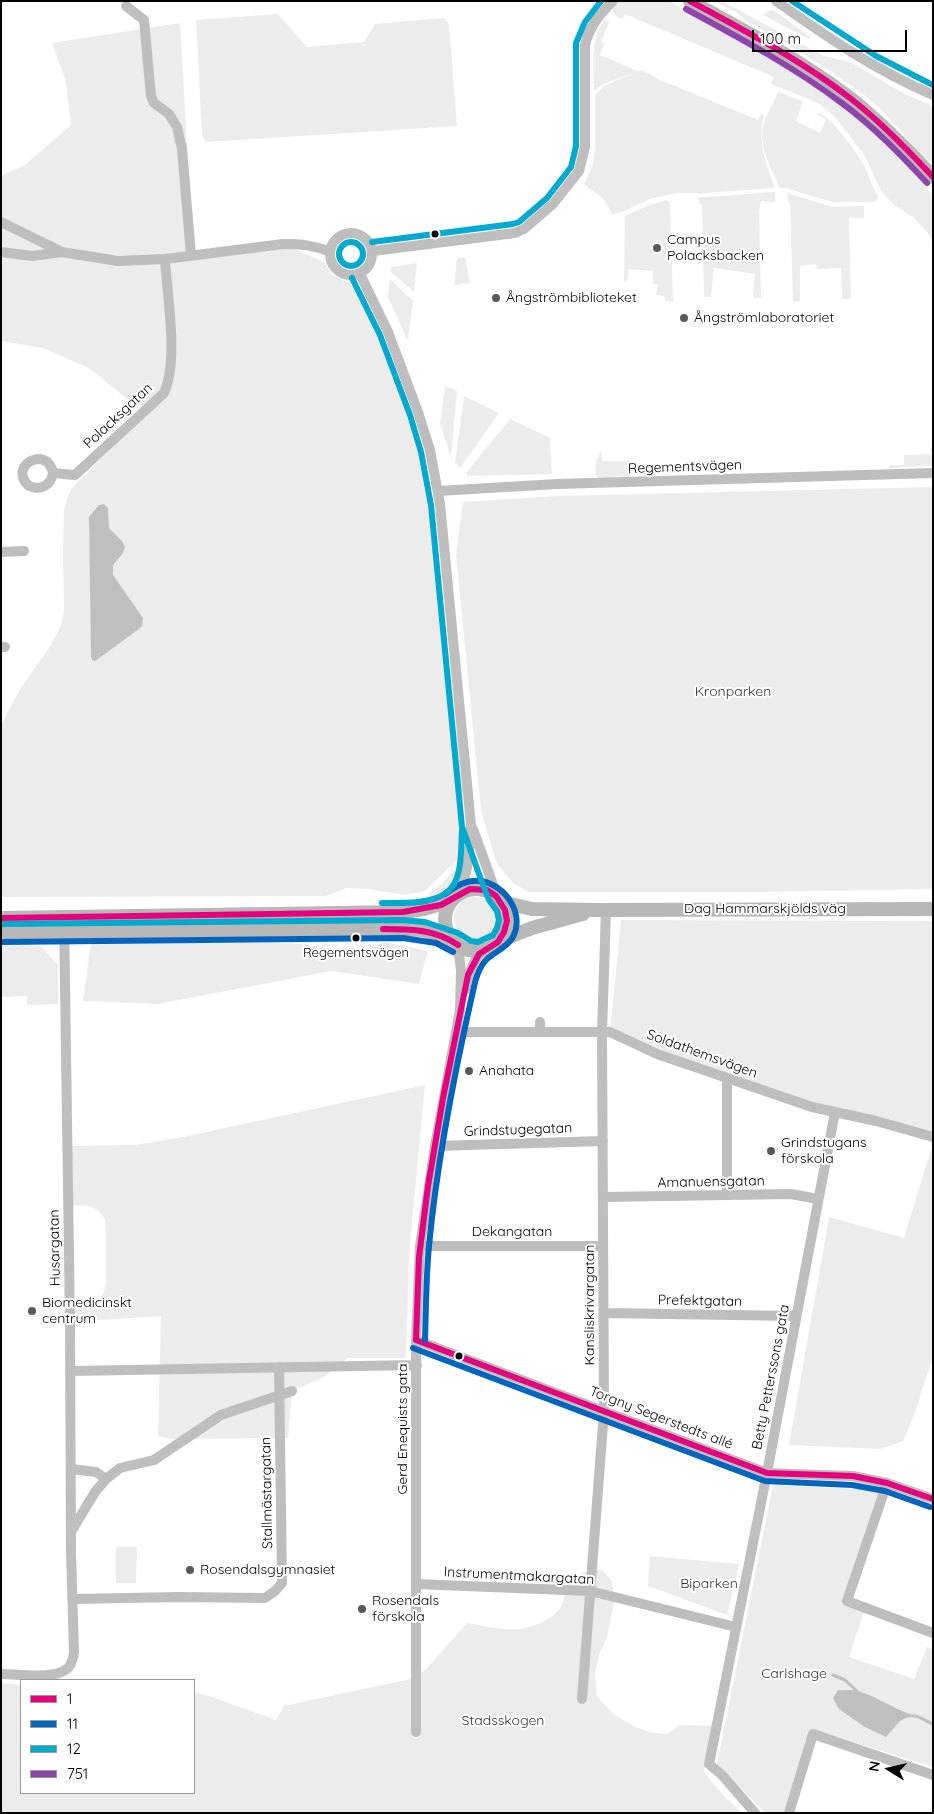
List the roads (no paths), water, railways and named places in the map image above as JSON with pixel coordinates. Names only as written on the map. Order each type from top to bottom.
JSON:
[{"type":"main road","points":[[690,1],[791,58],[849,98],[908,150],[933,177]]},
{"type":"main road","points":[[1,918],[403,912],[424,909],[455,897],[467,890],[477,888],[486,890],[500,899],[508,920],[505,932],[499,941],[484,950],[468,950],[456,943],[423,930],[403,929],[1,933]]},
{"type":"main road","points":[[455,897],[447,909],[445,921],[448,932],[456,943]]},
{"type":"main road","name":"Dag Hammarskjölds väg","points":[[500,899],[532,909],[933,909]]},
{"type":"main road","name":"Dag Hammarskjölds väg","points":[[499,941],[532,928],[602,910]]},
{"type":"street","points":[[776,1],[870,64],[897,79],[933,95]]},
{"type":"street","points":[[373,251],[516,233],[524,229],[553,204],[566,190],[579,171],[585,148],[584,45],[589,30],[611,3]]},
{"type":"street","points":[[126,6],[144,20],[151,96],[154,103],[169,114],[177,127],[182,149],[192,255]]},
{"type":"street","points":[[1,222],[62,252]]},
{"type":"street","points":[[352,233],[365,238],[373,251],[370,265],[360,274],[352,276],[344,275],[338,271],[331,260],[330,252],[334,242],[339,237],[352,233]]},
{"type":"street","points":[[1,252],[32,256],[62,252],[118,261],[165,259],[283,244],[318,246],[330,252]]},
{"type":"street","name":"Polacksgatan","points":[[52,473],[75,474],[164,393],[169,383],[170,371],[170,311],[165,259]]},
{"type":"street","points":[[360,274],[388,332],[418,412],[430,450],[438,491],[471,825],[465,881],[455,897]]},
{"type":"street","name":"Regementsvägen","points":[[438,491],[557,484],[933,473]]},
{"type":"street","points":[[1,552],[24,551]]},
{"type":"street","points":[[471,825],[500,899]]},
{"type":"street","name":"Kansliskrivargatan","points":[[582,1699],[604,1411],[602,1032],[605,946],[602,910]]},
{"type":"street","name":"Husargatan","points":[[1,1674],[56,1675],[69,1668],[74,1653],[64,917]]},
{"type":"street","name":"Gerd Enequists gata","points":[[416,1732],[416,1340],[420,1246],[435,1146],[460,1010],[461,971],[456,943]]},
{"type":"street","name":"Gerd Enequists gata","points":[[460,1010],[470,972],[478,956],[484,950]]},
{"type":"street","name":"Soldathemsvägen","points":[[457,1032],[540,1027],[610,1032],[656,1054],[812,1107],[876,1120],[933,1137]]},
{"type":"street","points":[[727,1079],[727,1195]]},
{"type":"street","name":"Betty Petterssons gata","points":[[755,1813],[722,1775],[709,1764],[767,1473],[835,1112]]},
{"type":"street","name":"Grindstugegatan","points":[[435,1146],[603,1141]]},
{"type":"street","name":"Amanuensgatan","points":[[603,1197],[791,1194],[818,1199]]},
{"type":"street","name":"Dekangatan","points":[[420,1246],[603,1246]]},
{"type":"street","name":"Prefektgatan","points":[[604,1313],[796,1316]]},
{"type":"street","name":"Torgny Segerstedts allé","points":[[416,1340],[767,1473],[853,1476],[887,1483],[933,1499]]},
{"type":"street","points":[[70,1371],[417,1365]]},
{"type":"street","name":"Stallmästargatan","points":[[73,1599],[266,1598],[274,1592],[282,1583],[279,1368]]},
{"type":"street","points":[[71,1533],[95,1492],[106,1479],[120,1468],[154,1460],[220,1415],[292,1391]]},
{"type":"street","points":[[70,1469],[96,1472],[106,1479]]},
{"type":"street","points":[[887,1483],[847,1601],[933,1633]]},
{"type":"street","name":"Instrumentmakargatan","points":[[416,1584],[590,1591],[736,1627]]},
{"type":"street","points":[[789,1813],[813,1734],[933,1775]]},
{"type":"waterway","points":[[833,1675],[845,1680],[857,1691]]},
{"type":"waterway","points":[[908,1716],[918,1717],[933,1724]]},
{"type":"place","name":"Campus Polacksbacken","points":[[657,248]]},
{"type":"place","name":"Ångströmbiblioteket","points":[[496,298]]},
{"type":"place","name":"Ångströmlaboratoriet","points":[[684,318]]},
{"type":"place","name":"Regementsvägen","points":[[356,938]]},
{"type":"place","name":"Anahata","points":[[469,1071]]},
{"type":"place","name":"Grindstugans förskola","points":[[771,1151]]},
{"type":"place","name":"Biomedicinskt centrum","points":[[32,1311]]},
{"type":"place","name":"Rosendalsgymnasiet","points":[[190,1570]]},
{"type":"place","name":"Rosendals förskola","points":[[362,1609]]},
{"type":"park label","name":"Kronparken","points":[[733,692]]},
{"type":"park label","name":"Biparken","points":[[709,1584]]},
{"type":"park label","name":"Carlshage","points":[[794,1674]]},
{"type":"park label","name":"Stadsskogen","points":[[503,1721]]}]
